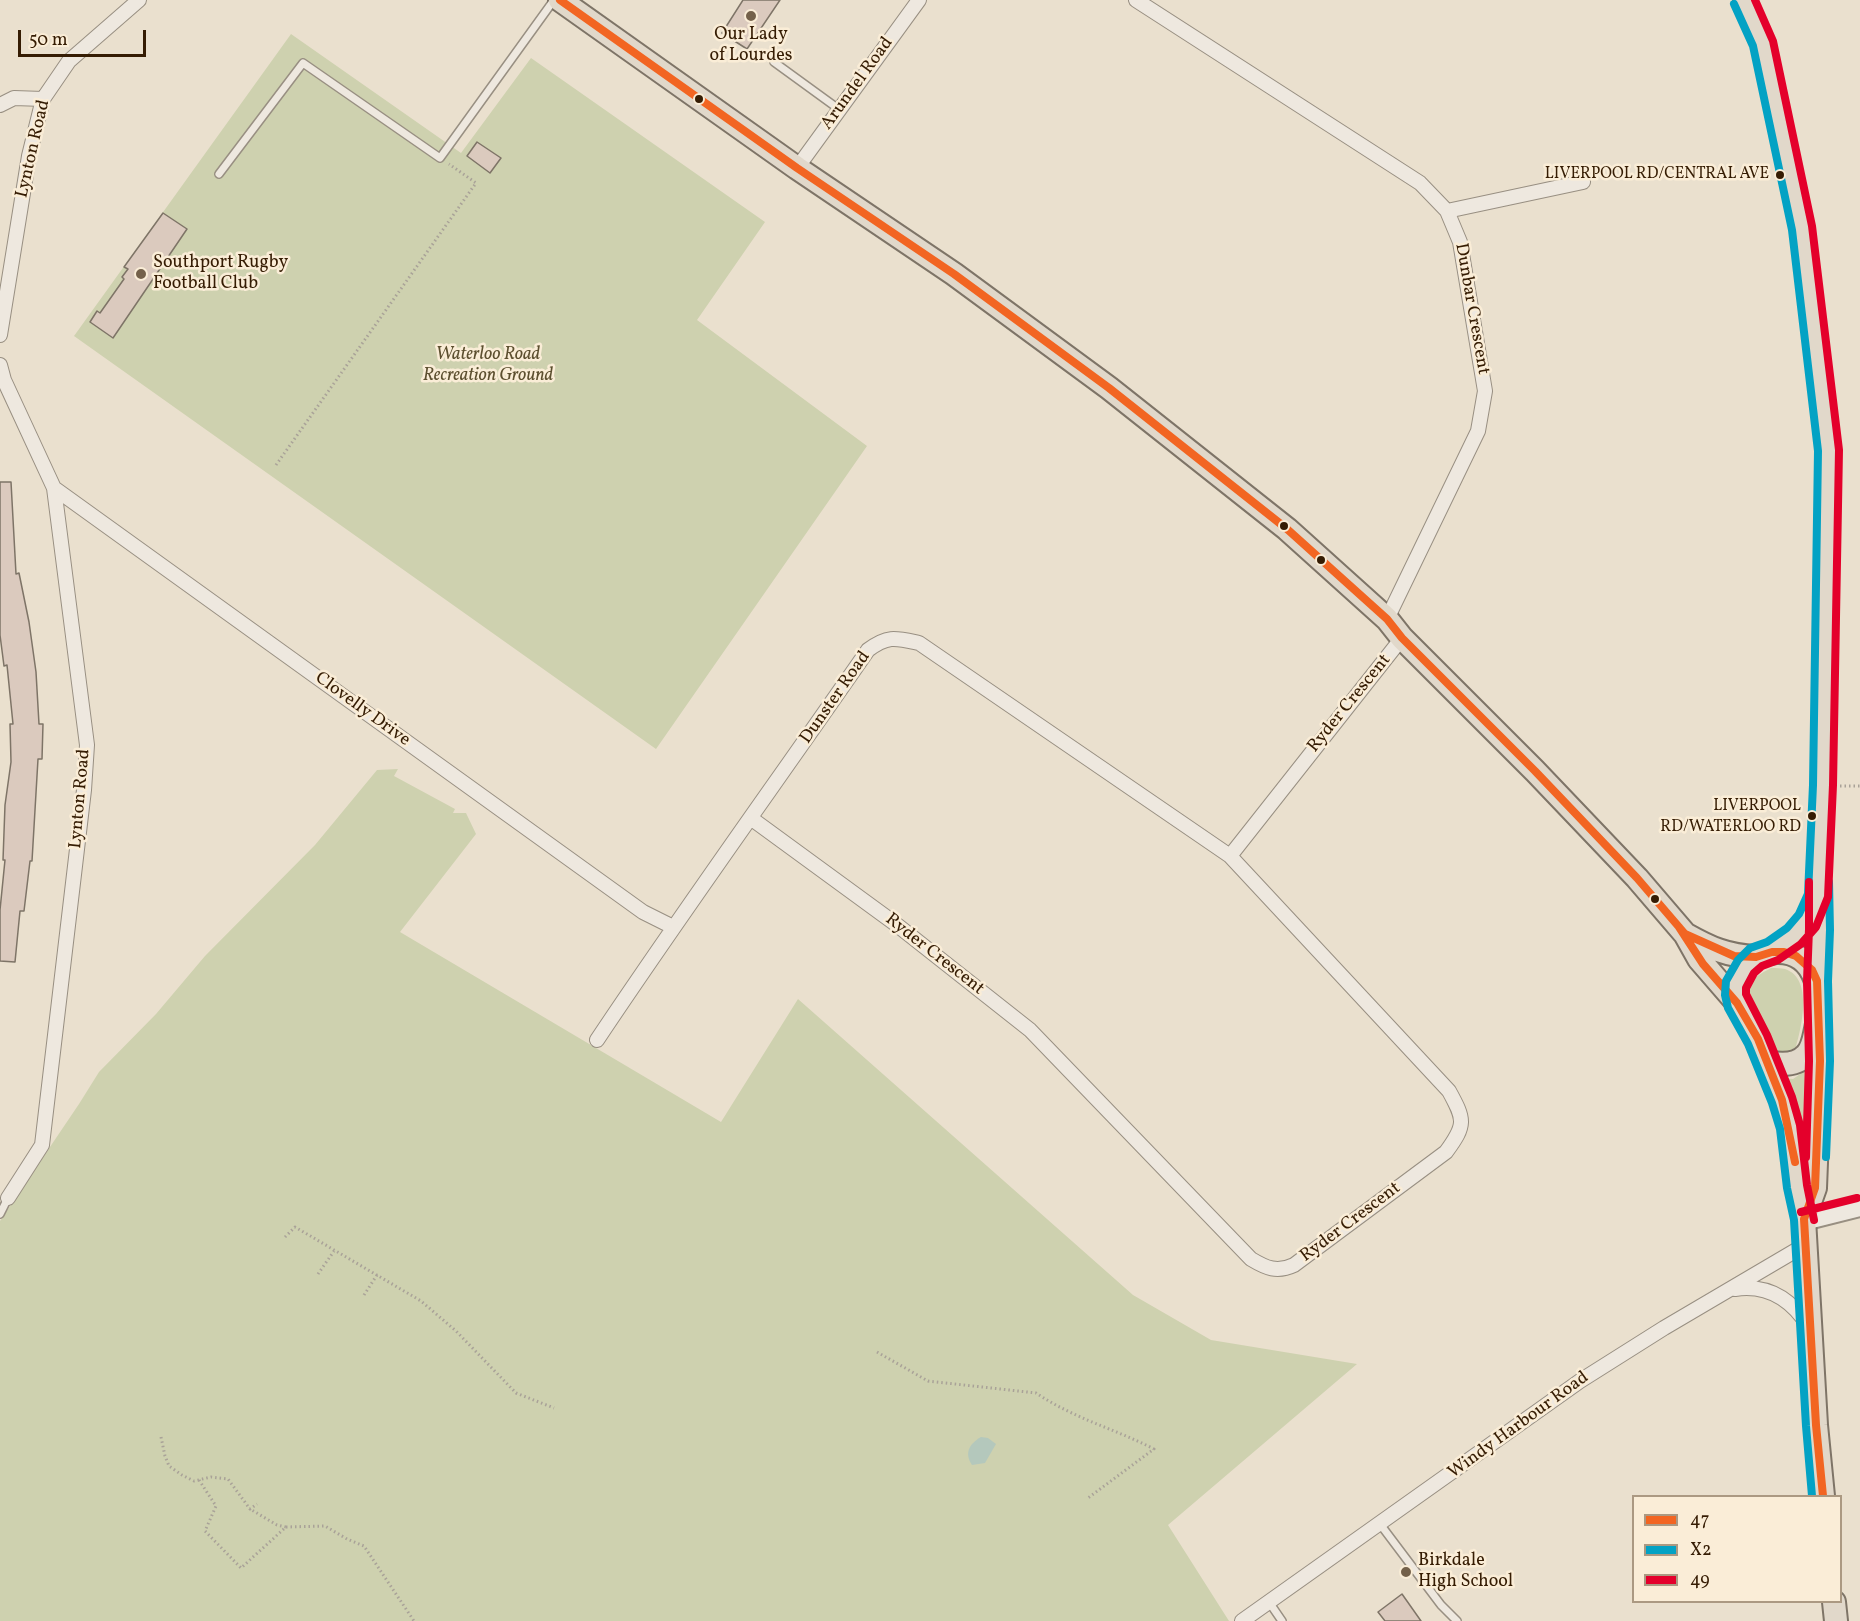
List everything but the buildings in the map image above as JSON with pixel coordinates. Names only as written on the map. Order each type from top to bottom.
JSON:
[{"type":"highway","points":[[560,0],[797,168],[954,274],[1109,388],[1287,529],[1387,619],[1402,638],[1637,878],[1685,934],[1699,959],[1738,1004]]},
{"type":"highway","points":[[1685,934],[1734,956],[1784,952],[1796,956],[1812,970],[1817,981],[1820,1061],[1815,1188],[1804,1220]]},
{"type":"highway","points":[[1764,955],[1740,976],[1735,995],[1767,1062],[1790,1127],[1797,1187],[1804,1220],[1816,1425],[1823,1495]]},
{"type":"highway","points":[[1767,1062],[1779,1065],[1789,1064],[1807,1055],[1818,1022]]},
{"type":"highway","points":[[1834,1603],[1836,1621]]},
{"type":"main road","points":[[1744,0],[1763,43],[1802,228],[1829,450],[1823,773],[1818,896],[1820,929],[1817,981]]},
{"type":"main road","points":[[1764,955],[1801,929],[1813,910],[1818,896]]},
{"type":"street","name":"Lynton Road","points":[[0,335],[29,156],[43,99],[69,61],[139,0]]},
{"type":"street","name":"Arundel Road","points":[[797,168],[919,0]]},
{"type":"street","name":"Dunbar Crescent","points":[[1136,0],[1420,183],[1447,211],[1460,242],[1485,391],[1484,409],[1478,431],[1387,619]]},
{"type":"street","points":[[0,105],[14,98],[43,99]]},
{"type":"street","points":[[1447,211],[1583,182]]},
{"type":"street","name":"Lynton Road","points":[[0,365],[4,380],[54,488],[87,745],[42,1145],[9,1198]]},
{"type":"street","name":"Clovelly Drive","points":[[54,488],[643,912],[673,927]]},
{"type":"street","name":"Dunster Road","points":[[597,1040],[673,927],[752,819],[868,650],[881,640],[899,638],[919,643],[1230,856]]},
{"type":"street","name":"Ryder Crescent","points":[[752,819],[897,925],[1030,1030],[1251,1259],[1265,1268],[1283,1270],[1294,1265],[1446,1152],[1458,1136],[1462,1115],[1449,1091],[1230,856],[1402,638]]},
{"type":"street","points":[[1804,1220],[1860,1208]]},
{"type":"street","name":"Windy Harbour Road","points":[[1242,1621],[1580,1381],[1664,1328],[1805,1245]]},
{"type":"street","points":[[1732,1289],[1754,1287],[1771,1292],[1796,1309],[1810,1329]]},
{"type":"lane","points":[[219,174],[303,63],[441,158],[554,0]]},
{"type":"lane","points":[[774,62],[840,110]]},
{"type":"lane","points":[[0,1214],[9,1198]]},
{"type":"lane","points":[[1380,1524],[1441,1605],[1457,1621]]},
{"type":"lane","points":[[1269,1602],[1282,1621]]},
{"type":"path","points":[[276,465],[476,183],[441,158]]},
{"type":"path","points":[[285,1237],[295,1227],[422,1300],[456,1331],[516,1393],[554,1408]]},
{"type":"path","points":[[318,1274],[334,1250]]},
{"type":"path","points":[[364,1295],[377,1275]]},
{"type":"path","points":[[878,1352],[928,1381],[1036,1393],[1050,1403],[1084,1420],[1129,1436],[1154,1449],[1088,1498]]},
{"type":"path","points":[[161,1437],[169,1466],[188,1478],[194,1481],[211,1477],[228,1479],[250,1509],[277,1525],[286,1527],[325,1526],[364,1546],[414,1621]]},
{"type":"path","points":[[199,1480],[216,1506],[205,1531],[242,1568],[286,1527]]},
{"type":"path","points":[[250,1509],[257,1504]]},
{"type":"green space","name":"Waterloo Road Recreation Ground","points":[[291,34],[461,153],[531,58],[765,222],[697,320],[867,446],[656,749],[74,336]]},
{"type":"green space","points":[[398,769],[394,776],[455,809],[453,813],[466,813],[476,834],[400,932],[721,1122],[798,999],[1133,1295],[1211,1340],[1357,1364],[1168,1525],[1229,1621],[0,1621],[0,1221],[99,1072],[156,1014],[205,956],[315,845],[377,770]]},
{"type":"green space","points":[[1771,968],[1785,969],[1794,974],[1802,992],[1803,1015],[1796,1047],[1780,1054],[1757,1023],[1746,996],[1751,982]]},
{"type":"green space","points":[[1812,1066],[1808,1157],[1804,1158],[1783,1078],[1793,1079]]},
{"type":"shaded area","points":[[981,1437],[988,1438],[996,1444],[985,1463],[972,1465],[968,1457],[969,1449]]},
{"type":"transit line","name":"47","points":[[560,0],[797,168],[954,274],[1109,388],[1287,529],[1387,619],[1402,638],[1535,771],[1637,878],[1685,934],[1734,956],[1756,957],[1772,952],[1784,952],[1796,956],[1812,970],[1817,981],[1820,1061],[1815,1188],[1804,1219],[1816,1425],[1823,1495]]},
{"type":"transit line","name":"49","points":[[1755,0],[1773,41],[1812,226],[1839,450],[1833,785],[1828,897],[1816,927],[1801,944],[1778,960],[1762,966],[1754,973],[1746,988],[1746,994],[1767,1035],[1792,1097],[1800,1125],[1807,1185],[1814,1220]]},
{"type":"transit line","name":"X2","points":[[1734,4],[1753,46],[1792,230],[1818,451],[1813,785],[1808,894],[1799,914],[1787,928],[1767,942],[1750,948],[1738,960],[1726,981],[1725,995],[1728,1008],[1748,1044],[1780,1129],[1787,1188],[1794,1220],[1812,1495]]},
{"type":"transit line","name":"49","points":[[1806,1157],[1809,1061],[1807,981],[1809,882]]},
{"type":"transit line","name":"X2","points":[[1826,1157],[1830,1061],[1829,882]]},
{"type":"transit line","name":"47","points":[[1679,927],[1703,964],[1737,1003],[1758,1039],[1782,1100],[1795,1162]]},
{"type":"transit line","name":"49","points":[[1801,1212],[1857,1198]]},
{"type":"place","name":"Our Lady of Lourdes","points":[[751,16]]},
{"type":"place","name":"LIVERPOOL RD/CENTRAL AVE","points":[[1780,175]]},
{"type":"place","name":"Southport Rugby Football Club","points":[[141,274]]},
{"type":"place","name":"LIVERPOOL RD/WATERLOO RD","points":[[1812,816]]},
{"type":"place","name":"Birkdale High School","points":[[1406,1572]]}]
